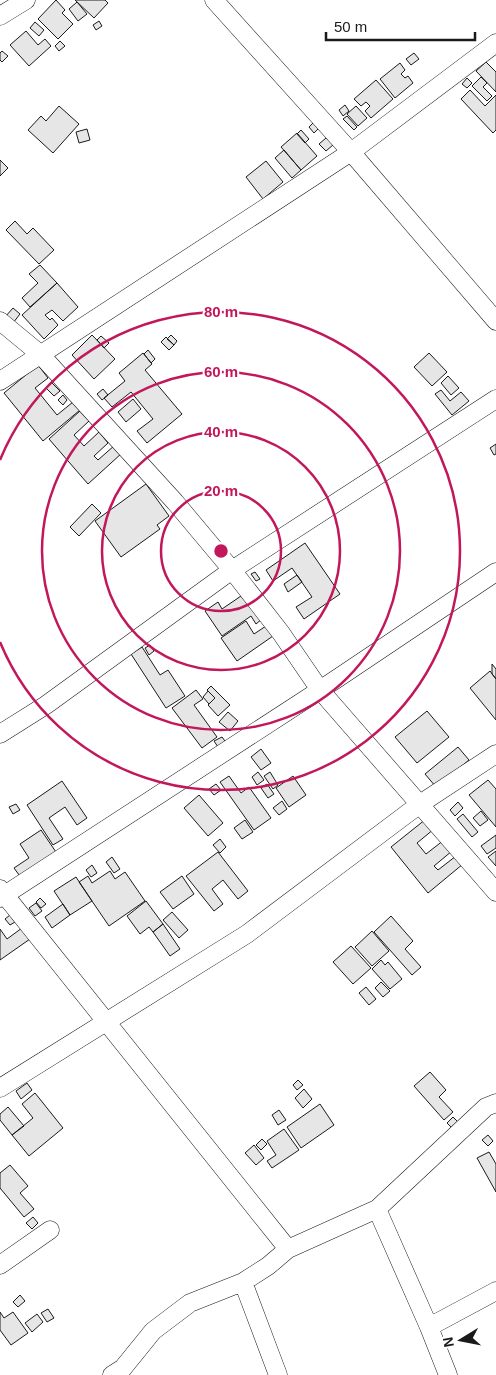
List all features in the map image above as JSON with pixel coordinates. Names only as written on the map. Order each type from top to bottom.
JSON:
[{"type":"street","points":[[0,16],[26,0]]},
{"type":"street","points":[[214,0],[351,152],[496,321]]},
{"type":"street","points":[[0,381],[351,152],[496,43]]},
{"type":"street","points":[[0,321],[40,354],[175,502],[232,570],[281,633],[320,690],[496,892]]},
{"type":"street","points":[[0,734],[46,705],[232,570],[496,399]]},
{"type":"street","points":[[288,1249],[2,894],[320,690],[496,572]]},
{"type":"street","points":[[0,1088],[246,934],[420,804],[496,754]]},
{"type":"street","points":[[120,1373],[154,1331],[190,1303],[243,1282],[268,1266],[288,1249],[378,1209],[486,1107],[496,1103]]},
{"type":"street","points":[[378,1209],[448,1375]]},
{"type":"street","points":[[0,1265],[50,1230]]},
{"type":"street","points":[[243,1282],[278,1375]]},
{"type":"street","points":[[429,1327],[496,1292]]},
{"type":"building","points":[[56,0],[65,10],[62,13],[73,24],[58,39],[38,19]]},
{"type":"building","points":[[75,0],[105,0],[108,3],[94,18]]},
{"type":"building","points":[[77,2],[87,14],[78,21],[69,9]]},
{"type":"building","points":[[99,21],[102,26],[96,30],[93,25]]},
{"type":"building","points":[[35,22],[44,30],[39,36],[30,28]]},
{"type":"building","points":[[26,31],[38,45],[45,39],[51,46],[29,66],[10,45]]},
{"type":"building","points":[[60,41],[65,46],[59,51],[55,46]]},
{"type":"building","points":[[2,51],[8,56],[2,62],[0,60],[0,53]]},
{"type":"building","points":[[414,53],[419,59],[411,65],[406,59]]},
{"type":"building","points":[[486,62],[496,72],[496,92],[476,71]]},
{"type":"building","points":[[400,63],[405,70],[401,74],[405,78],[408,76],[413,83],[395,98],[380,79]]},
{"type":"building","points":[[481,77],[487,83],[483,87],[492,96],[487,101],[472,86]]},
{"type":"building","points":[[467,78],[472,83],[467,88],[462,84]]},
{"type":"building","points":[[376,80],[393,99],[371,118],[365,111],[370,106],[366,102],[361,106],[354,99]]},
{"type":"building","points":[[470,90],[485,106],[496,95],[496,130],[493,133],[461,99]]},
{"type":"building","points":[[345,105],[349,111],[343,116],[339,110]]},
{"type":"building","points":[[59,106],[79,124],[53,153],[28,130],[41,116],[46,121]]},
{"type":"building","points":[[356,106],[367,118],[358,126],[347,114]]},
{"type":"building","points":[[347,116],[357,127],[354,130],[343,119]]},
{"type":"building","points":[[314,122],[319,128],[314,133],[309,127]]},
{"type":"building","points":[[87,129],[90,140],[79,143],[76,132]]},
{"type":"building","points":[[301,130],[309,139],[305,143],[297,134]]},
{"type":"building","points":[[297,133],[317,156],[301,170],[281,147]]},
{"type":"building","points":[[326,138],[333,145],[326,151],[319,144]]},
{"type":"building","points":[[284,150],[301,170],[292,178],[275,158]]},
{"type":"building","points":[[0,160],[8,168],[0,176]]},
{"type":"building","points":[[266,161],[283,182],[263,199],[246,177]]},
{"type":"building","points":[[15,221],[27,234],[33,228],[54,250],[39,264],[6,230]]},
{"type":"building","points":[[40,265],[57,283],[30,307],[22,298],[38,283],[29,274]]},
{"type":"building","points":[[57,283],[78,307],[63,321],[52,310],[45,315],[50,320],[52,318],[58,325],[44,339],[22,315]]},
{"type":"building","points":[[13,308],[20,314],[13,323],[5,317]]},
{"type":"building","points":[[92,335],[115,359],[94,379],[72,355]]},
{"type":"building","points":[[171,335],[177,341],[174,345],[167,339]]},
{"type":"building","points":[[101,336],[109,343],[104,348],[97,340]]},
{"type":"building","points":[[166,337],[174,345],[169,350],[161,342]]},
{"type":"building","points":[[148,350],[155,359],[151,363],[144,354]]},
{"type":"building","points":[[143,353],[152,364],[145,370],[182,414],[147,443],[137,431],[153,419],[131,392],[112,407],[104,398],[125,381],[119,373]]},
{"type":"building","points":[[429,353],[447,372],[432,386],[414,367]]},
{"type":"building","points":[[38,365],[48,378],[35,388],[57,415],[73,402],[80,410],[43,441],[4,393]]},
{"type":"building","points":[[448,376],[459,388],[451,395],[441,383]]},
{"type":"building","points":[[51,382],[60,391],[54,396],[46,388]]},
{"type":"building","points":[[103,389],[108,395],[102,400],[97,394]]},
{"type":"building","points":[[441,390],[450,401],[461,392],[469,401],[452,415],[435,394]]},
{"type":"building","points":[[63,395],[67,400],[63,405],[58,400]]},
{"type":"building","points":[[133,399],[141,409],[126,422],[118,412]]},
{"type":"building","points":[[80,411],[89,421],[74,435],[84,446],[99,432],[108,443],[94,456],[98,460],[115,445],[122,453],[88,484],[49,439]]},
{"type":"building","points":[[496,444],[496,454],[494,455],[490,448]]},
{"type":"building","points":[[146,484],[169,516],[157,525],[160,529],[121,557],[95,521]]},
{"type":"building","points":[[92,504],[101,513],[79,536],[70,527]]},
{"type":"building","points":[[305,543],[340,594],[304,619],[296,607],[312,597],[292,568],[273,581],[266,570]]},
{"type":"building","points":[[255,572],[260,579],[256,581],[251,574]]},
{"type":"building","points":[[297,575],[302,582],[288,592],[284,584]]},
{"type":"building","points":[[241,596],[249,606],[252,604],[262,619],[256,624],[251,616],[222,636],[205,611],[218,602],[222,609]]},
{"type":"building","points":[[246,621],[254,634],[266,626],[273,636],[237,661],[221,638]]},
{"type":"building","points":[[150,645],[154,651],[149,655],[145,648]]},
{"type":"building","points":[[142,647],[160,675],[168,670],[185,696],[166,708],[131,654]]},
{"type":"building","points":[[492,664],[496,669],[496,679],[492,674]]},
{"type":"building","points":[[490,671],[496,679],[496,720],[470,688]]},
{"type":"building","points":[[211,686],[230,705],[218,716],[208,705],[215,698],[207,690]]},
{"type":"building","points":[[196,690],[203,699],[194,705],[217,737],[202,748],[172,708]]},
{"type":"building","points":[[208,691],[215,698],[209,704],[203,697]]},
{"type":"building","points":[[427,711],[449,737],[417,763],[395,737]]},
{"type":"building","points":[[228,712],[238,721],[230,731],[219,722]]},
{"type":"building","points":[[222,737],[228,745],[220,750],[214,741]]},
{"type":"building","points":[[458,747],[469,760],[436,787],[425,774]]},
{"type":"building","points":[[261,749],[271,763],[261,770],[251,757]]},
{"type":"building","points":[[258,772],[264,780],[257,785],[252,777]]},
{"type":"building","points":[[270,772],[278,785],[273,789],[264,776]]},
{"type":"building","points":[[229,776],[241,793],[249,787],[271,818],[254,830],[220,782]]},
{"type":"building","points":[[293,776],[306,795],[289,807],[276,788]]},
{"type":"building","points":[[488,780],[496,789],[496,827],[469,795]]},
{"type":"building","points":[[62,781],[87,818],[77,825],[65,807],[49,818],[63,839],[53,845],[27,805]]},
{"type":"building","points":[[216,784],[221,790],[214,795],[209,789]]},
{"type":"building","points":[[267,784],[274,794],[268,798],[261,788]]},
{"type":"building","points":[[199,795],[223,823],[208,836],[184,808]]},
{"type":"building","points":[[282,801],[287,809],[279,815],[273,808]]},
{"type":"building","points":[[458,802],[463,808],[455,816],[450,810]]},
{"type":"building","points":[[16,804],[20,810],[13,814],[9,807]]},
{"type":"building","points":[[481,811],[488,820],[480,826],[473,818]]},
{"type":"building","points":[[463,814],[478,832],[472,837],[457,819]]},
{"type":"building","points":[[426,819],[434,829],[417,843],[426,854],[444,840],[452,851],[434,866],[438,870],[456,856],[463,864],[428,893],[391,847]]},
{"type":"building","points":[[245,820],[253,832],[242,839],[234,828]]},
{"type":"building","points":[[41,830],[58,855],[22,879],[14,868],[29,858],[20,844]]},
{"type":"building","points":[[496,835],[496,848],[487,854],[481,846]]},
{"type":"building","points":[[220,839],[226,847],[220,853],[213,845]]},
{"type":"building","points":[[496,851],[496,866],[488,857]]},
{"type":"building","points":[[218,852],[248,891],[238,899],[223,880],[212,889],[223,904],[214,911],[186,876]]},
{"type":"building","points":[[112,857],[120,869],[114,873],[106,862]]},
{"type":"building","points":[[92,865],[97,873],[91,877],[86,870]]},
{"type":"building","points":[[110,871],[115,879],[125,872],[145,901],[109,926],[79,882],[88,876],[92,883]]},
{"type":"building","points":[[182,876],[194,894],[173,909],[160,892]]},
{"type":"building","points":[[76,877],[92,901],[70,915],[54,891]]},
{"type":"building","points":[[40,898],[46,904],[41,908],[36,902]]},
{"type":"building","points":[[146,901],[163,924],[153,932],[149,927],[140,934],[127,916]]},
{"type":"building","points":[[36,903],[42,911],[35,916],[29,908]]},
{"type":"building","points":[[63,904],[70,915],[52,928],[45,917]]},
{"type":"building","points":[[172,912],[188,930],[179,938],[163,920]]},
{"type":"building","points":[[10,915],[15,922],[10,925],[5,919]]},
{"type":"building","points":[[391,916],[413,941],[405,949],[421,967],[412,975],[374,932]]},
{"type":"building","points":[[163,924],[180,949],[170,956],[153,932]]},
{"type":"building","points":[[22,928],[30,939],[0,960],[0,929],[7,939]]},
{"type":"building","points":[[372,931],[389,951],[372,966],[355,947]]},
{"type":"building","points":[[351,946],[371,968],[353,984],[333,962]]},
{"type":"building","points":[[381,960],[385,965],[388,962],[402,979],[390,989],[372,969]]},
{"type":"building","points":[[381,982],[390,991],[383,997],[375,988]]},
{"type":"building","points":[[366,987],[376,999],[369,1005],[359,993]]},
{"type":"building","points":[[430,1072],[446,1090],[439,1097],[453,1112],[444,1120],[414,1086]]},
{"type":"building","points":[[298,1080],[303,1085],[297,1090],[293,1085]]},
{"type":"building","points":[[27,1083],[32,1090],[21,1099],[16,1091]]},
{"type":"building","points":[[304,1089],[312,1099],[303,1108],[295,1098]]},
{"type":"building","points":[[35,1093],[63,1128],[29,1156],[12,1135],[33,1118],[22,1104]]},
{"type":"building","points":[[320,1104],[334,1125],[301,1148],[287,1127]]},
{"type":"building","points":[[8,1107],[24,1126],[12,1135],[0,1120],[0,1114]]},
{"type":"building","points":[[279,1110],[286,1120],[278,1125],[272,1115]]},
{"type":"building","points":[[453,1117],[460,1124],[454,1130],[447,1123]]},
{"type":"building","points":[[284,1129],[299,1150],[272,1168],[267,1161],[276,1155],[267,1141]]},
{"type":"building","points":[[488,1135],[493,1141],[488,1146],[482,1140]]},
{"type":"building","points":[[262,1139],[267,1144],[261,1150],[256,1145]]},
{"type":"building","points":[[254,1145],[264,1158],[256,1165],[245,1153]]},
{"type":"building","points":[[489,1152],[496,1164],[496,1192],[477,1158]]},
{"type":"building","points":[[10,1165],[28,1186],[20,1193],[34,1209],[24,1217],[0,1188],[0,1173]]},
{"type":"building","points":[[33,1217],[38,1223],[32,1229],[26,1223]]},
{"type":"building","points":[[20,1295],[25,1301],[18,1307],[13,1302]]},
{"type":"building","points":[[48,1309],[54,1318],[47,1322],[41,1313]]},
{"type":"building","points":[[0,1312],[4,1318],[13,1312],[28,1333],[11,1345],[0,1330]]},
{"type":"building","points":[[37,1314],[43,1322],[32,1332],[25,1323]]}]
